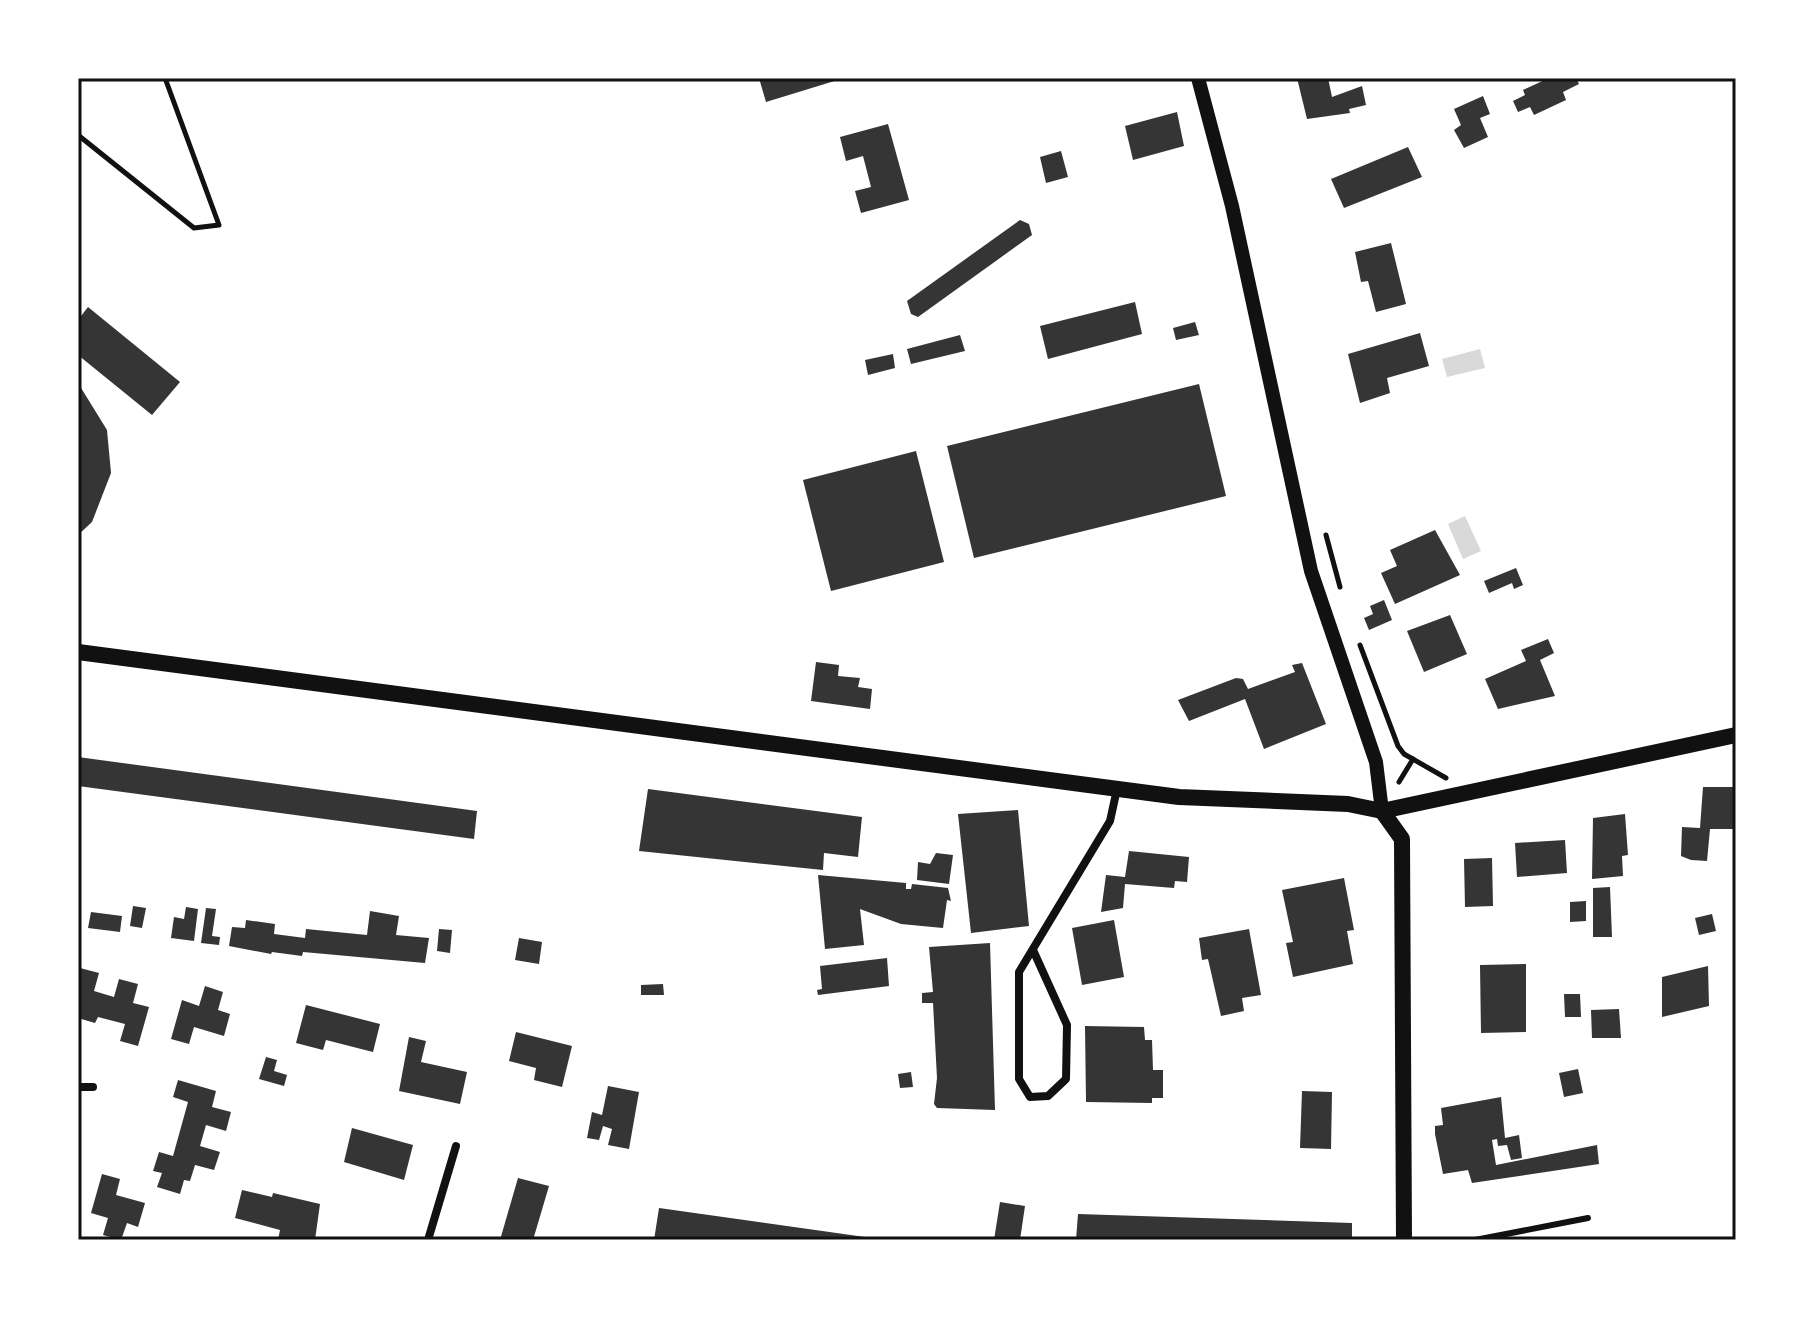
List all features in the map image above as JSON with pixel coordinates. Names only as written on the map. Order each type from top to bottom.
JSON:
[{"type":"main road","points":[[78,652],[1179,797],[1348,804],[1382,811],[1736,735]]},
{"type":"main road","points":[[1382,811],[1402,839],[1404,1240]]},
{"type":"street","points":[[1198,78],[1232,206],[1311,571],[1376,762],[1382,811]]},
{"type":"street","points":[[1033,950],[1067,1025],[1066,1079],[1048,1096],[1030,1097],[1019,1079],[1019,972],[1110,821],[1117,789]]},
{"type":"street","points":[[78,1087],[93,1087]]},
{"type":"street","points":[[428,1240],[456,1146]]},
{"type":"lane","points":[[1475,1240],[1588,1218]]},
{"type":"path","points":[[78,135],[194,228],[219,225],[165,78]]},
{"type":"path","points":[[1323,523],[1345,600]]},
{"type":"path","points":[[1358,638],[1398,746],[1413,759]]},
{"type":"shaded area","points":[[1480,349],[1485,368],[1447,377],[1442,359]]},
{"type":"shaded area","points":[[1465,516],[1481,551],[1463,559],[1448,524]]},
{"type":"building","points":[[759,78],[841,78],[841,79],[766,102]]},
{"type":"building","points":[[1297,78],[1328,78],[1332,97],[1362,86],[1366,105],[1349,109],[1350,113],[1307,119]]},
{"type":"building","points":[[1549,78],[1576,78],[1579,84],[1563,92],[1566,100],[1534,115],[1530,107],[1518,112],[1513,101],[1525,95],[1523,90]]},
{"type":"building","points":[[1483,96],[1490,114],[1480,118],[1488,137],[1464,148],[1454,130],[1461,125],[1454,109]]},
{"type":"building","points":[[1177,112],[1184,146],[1133,160],[1125,126]]},
{"type":"building","points":[[888,124],[909,200],[861,213],[855,191],[871,187],[863,156],[846,161],[840,137]]},
{"type":"building","points":[[1408,147],[1422,177],[1344,208],[1331,179]]},
{"type":"building","points":[[1061,151],[1068,177],[1046,183],[1040,157]]},
{"type":"building","points":[[1020,220],[1029,224],[1032,235],[918,317],[911,314],[907,301]]},
{"type":"building","points":[[1391,243],[1406,304],[1376,312],[1368,281],[1361,282],[1355,252]]},
{"type":"building","points":[[1135,302],[1142,334],[1048,359],[1040,326]]},
{"type":"building","points":[[88,307],[180,382],[152,415],[78,355],[78,320]]},
{"type":"building","points":[[1195,322],[1199,335],[1176,340],[1173,328]]},
{"type":"building","points":[[1420,333],[1429,366],[1387,378],[1390,393],[1360,403],[1348,354]]},
{"type":"building","points":[[960,335],[965,351],[911,364],[907,349]]},
{"type":"building","points":[[893,354],[895,368],[868,375],[865,360]]},
{"type":"building","points":[[78,383],[107,430],[111,473],[92,522],[78,535]]},
{"type":"building","points":[[1199,384],[1226,496],[974,558],[947,446]]},
{"type":"building","points":[[916,451],[944,562],[831,591],[803,480]]},
{"type":"building","points":[[1435,530],[1460,575],[1395,604],[1381,573],[1397,566],[1390,550]]},
{"type":"building","points":[[1516,568],[1523,585],[1514,589],[1512,583],[1489,593],[1484,581]]},
{"type":"building","points":[[1384,600],[1392,620],[1369,630],[1364,618],[1373,614],[1370,606]]},
{"type":"building","points":[[1450,615],[1467,654],[1424,672],[1407,631]]},
{"type":"building","points":[[1548,639],[1554,653],[1540,660],[1555,696],[1498,709],[1485,679],[1526,661],[1521,650]]},
{"type":"building","points":[[816,662],[839,665],[838,676],[860,678],[858,687],[872,689],[870,709],[811,701]]},
{"type":"building","points":[[1302,663],[1326,724],[1264,749],[1245,699],[1189,721],[1178,700],[1236,678],[1243,679],[1248,689],[1295,672],[1292,665]]},
{"type":"building","points":[[78,757],[477,811],[474,839],[78,786]]},
{"type":"building","points":[[1703,787],[1736,787],[1736,829],[1710,829],[1707,861],[1681,856],[1682,827],[1700,828]]},
{"type":"building","points":[[648,789],[862,817],[858,857],[824,853],[823,870],[639,851]]},
{"type":"building","points":[[1018,810],[1029,926],[971,933],[958,814]]},
{"type":"building","points":[[1625,814],[1628,855],[1622,856],[1623,876],[1592,879],[1593,818]]},
{"type":"building","points":[[1565,840],[1567,873],[1517,877],[1515,843]]},
{"type":"building","points":[[1129,851],[1189,857],[1187,882],[1175,881],[1174,888],[1125,884],[1123,908],[1101,912],[1106,875],[1125,877]]},
{"type":"building","points":[[936,853],[953,855],[949,884],[917,880],[918,862],[930,864]]},
{"type":"building","points":[[1492,858],[1493,906],[1465,907],[1464,859]]},
{"type":"building","points":[[818,875],[906,883],[906,889],[911,889],[912,884],[948,888],[951,901],[947,900],[943,928],[901,924],[860,909],[864,945],[825,949]]},
{"type":"building","points":[[1344,878],[1354,930],[1347,931],[1353,964],[1293,977],[1286,943],[1293,942],[1282,890]]},
{"type":"building","points":[[1610,887],[1612,937],[1593,937],[1593,888]]},
{"type":"building","points":[[1586,901],[1586,921],[1570,922],[1570,902]]},
{"type":"building","points":[[133,906],[146,908],[142,928],[130,926]]},
{"type":"building","points":[[186,907],[198,909],[194,941],[171,938],[174,917],[184,919]]},
{"type":"building","points":[[206,908],[216,909],[212,936],[220,937],[219,945],[201,943]]},
{"type":"building","points":[[370,911],[399,916],[396,935],[429,938],[425,963],[303,952],[302,956],[271,954],[229,946],[232,927],[245,928],[246,920],[275,924],[274,934],[305,938],[306,929],[367,935]]},
{"type":"building","points":[[91,912],[122,916],[120,932],[88,928]]},
{"type":"building","points":[[1712,914],[1716,931],[1699,935],[1695,918]]},
{"type":"building","points":[[1114,920],[1124,977],[1082,985],[1072,928]]},
{"type":"building","points":[[439,929],[452,930],[450,953],[437,951]]},
{"type":"building","points":[[1249,929],[1261,995],[1242,998],[1244,1011],[1221,1016],[1208,959],[1202,960],[1199,938]]},
{"type":"building","points":[[519,938],[542,942],[539,964],[515,960]]},
{"type":"building","points":[[990,943],[995,1110],[937,1108],[934,1104],[937,1078],[933,1003],[922,1003],[922,993],[933,992],[929,947]]},
{"type":"building","points":[[887,958],[889,986],[818,995],[817,990],[822,989],[820,966]]},
{"type":"building","points":[[1526,964],[1526,1032],[1481,1033],[1480,965]]},
{"type":"building","points":[[1708,966],[1709,1006],[1662,1017],[1662,977]]},
{"type":"building","points":[[80,968],[99,973],[94,991],[114,997],[119,979],[138,984],[133,1003],[149,1007],[138,1046],[120,1041],[125,1024],[98,1017],[95,1023],[78,1018]]},
{"type":"building","points":[[663,984],[664,995],[641,995],[641,985]]},
{"type":"building","points":[[205,986],[223,992],[218,1010],[230,1014],[224,1036],[194,1027],[189,1044],[171,1039],[182,1000],[199,1006]]},
{"type":"building","points":[[1564,994],[1580,994],[1581,1017],[1565,1017]]},
{"type":"building","points":[[306,1005],[380,1024],[373,1052],[326,1040],[323,1050],[296,1043]]},
{"type":"building","points":[[1619,1009],[1621,1038],[1592,1038],[1591,1010]]},
{"type":"building","points":[[1085,1026],[1144,1027],[1145,1040],[1152,1040],[1153,1070],[1163,1070],[1163,1098],[1152,1098],[1152,1103],[1086,1102]]},
{"type":"building","points":[[516,1032],[572,1046],[562,1087],[534,1080],[536,1068],[509,1061]]},
{"type":"building","points":[[409,1037],[426,1041],[421,1062],[467,1072],[460,1104],[399,1091]]},
{"type":"building","points":[[266,1057],[277,1060],[274,1071],[287,1075],[284,1086],[259,1079]]},
{"type":"building","points":[[1578,1069],[1583,1093],[1564,1097],[1559,1073]]},
{"type":"building","points":[[911,1072],[913,1087],[900,1088],[898,1074]]},
{"type":"building","points":[[178,1080],[216,1091],[212,1107],[231,1112],[226,1131],[206,1125],[200,1146],[220,1152],[214,1170],[195,1165],[190,1181],[184,1180],[180,1194],[157,1187],[162,1173],[153,1171],[159,1152],[173,1156],[188,1102],[173,1097]]},
{"type":"building","points":[[608,1086],[639,1092],[629,1149],[608,1145],[612,1129],[603,1126],[599,1140],[587,1138],[592,1112],[602,1115]]},
{"type":"building","points":[[1302,1091],[1332,1092],[1331,1149],[1300,1148]]},
{"type":"building","points":[[1501,1097],[1505,1138],[1519,1135],[1522,1158],[1511,1160],[1507,1145],[1498,1146],[1497,1139],[1492,1140],[1496,1165],[1597,1145],[1599,1164],[1472,1183],[1468,1170],[1443,1174],[1435,1134],[1435,1126],[1443,1125],[1441,1108]]},
{"type":"building","points":[[352,1128],[413,1145],[404,1180],[344,1162]]},
{"type":"building","points":[[102,1174],[120,1179],[116,1195],[145,1203],[138,1227],[127,1223],[121,1240],[103,1235],[108,1218],[91,1213]]},
{"type":"building","points":[[518,1178],[549,1186],[533,1240],[500,1240]]},
{"type":"building","points":[[242,1190],[272,1197],[273,1193],[320,1204],[315,1240],[278,1240],[280,1230],[235,1218]]},
{"type":"building","points":[[1000,1202],[1025,1206],[1020,1240],[994,1240]]},
{"type":"building","points":[[659,1208],[872,1238],[654,1240]]},
{"type":"building","points":[[1078,1214],[1352,1223],[1352,1240],[1076,1240]]}]
